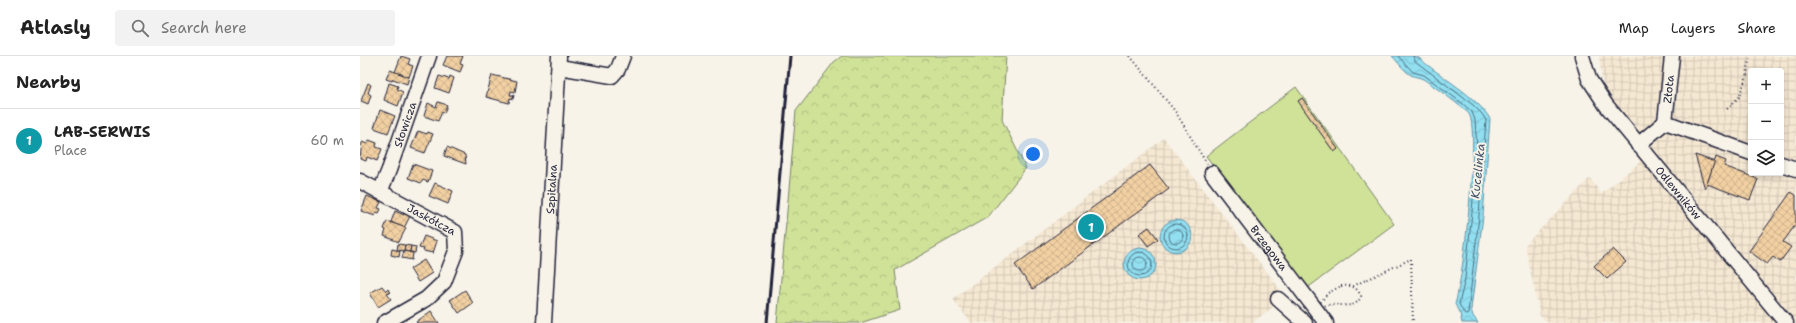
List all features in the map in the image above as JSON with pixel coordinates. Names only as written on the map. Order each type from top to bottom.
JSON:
[{"type":"street","name":"Słowicza","points":[[380,192],[429,56]]},
{"type":"street","points":[[559,61],[612,76],[618,70],[622,56]]},
{"type":"street","name":"Odlewników","points":[[1582,56],[1592,84],[1606,105],[1786,323]]},
{"type":"street","name":"Złota","points":[[1665,122],[1672,56]]},
{"type":"street","name":"Szpitalna","points":[[544,323],[559,61]]},
{"type":"street","points":[[1638,145],[1665,122],[1748,152]]},
{"type":"street","points":[[1784,165],[1796,169]]},
{"type":"street","name":"Brzegowa","points":[[1212,173],[1326,323]]},
{"type":"street","name":"Jaskółcza","points":[[360,181],[455,232],[456,251],[444,282],[426,299],[384,323]]},
{"type":"street","points":[[1278,299],[1305,323]]},
{"type":"path","points":[[1130,56],[1175,111],[1212,173]]},
{"type":"path","points":[[1727,109],[1738,97],[1747,75],[1750,56]]},
{"type":"path","points":[[1315,309],[1328,293],[1341,286],[1353,286],[1411,259],[1413,323]]},
{"type":"path","points":[[1315,309],[1328,305],[1355,305],[1361,296],[1353,286]]},
{"type":"shaded area","points":[[1599,56],[1796,56],[1796,323],[1549,323],[1540,316],[1525,245],[1590,178],[1601,194],[1640,162],[1602,80]]},
{"type":"shaded area","points":[[1164,138],[1286,297],[1252,323],[971,323],[953,299]]},
{"type":"green space","points":[[842,56],[1006,56],[1002,120],[1026,168],[988,217],[895,270],[900,310],[860,323],[777,323],[796,111],[834,62]]},
{"type":"green space","points":[[1296,87],[1394,224],[1306,289],[1206,156]]},
{"type":"water","name":"Kucelinka","points":[[1392,56],[1413,56],[1419,58],[1468,95],[1477,103],[1490,119],[1483,216],[1471,309],[1473,316],[1478,323],[1462,323],[1460,314],[1455,304],[1466,238],[1472,176],[1472,126],[1469,114],[1427,81],[1412,76],[1408,73]]},
{"type":"water","points":[[1173,220],[1179,220],[1188,224],[1192,236],[1188,248],[1179,252],[1173,252],[1164,248],[1160,239],[1160,233],[1164,224]]},
{"type":"water","points":[[1140,248],[1146,249],[1153,255],[1156,264],[1155,270],[1149,277],[1140,280],[1134,279],[1127,273],[1124,264],[1125,258],[1131,251]]},
{"type":"building","points":[[401,56],[410,59],[408,64],[413,66],[409,77],[395,72]]},
{"type":"building","points":[[447,56],[463,56],[460,64],[463,65],[460,72],[443,65]]},
{"type":"building","points":[[390,70],[409,77],[407,84],[393,79],[392,81],[386,79]]},
{"type":"building","points":[[492,75],[517,81],[515,92],[511,91],[510,95],[514,95],[513,99],[510,98],[509,103],[486,97]]},
{"type":"building","points":[[439,76],[449,79],[450,76],[454,78],[449,93],[435,88]]},
{"type":"building","points":[[368,83],[371,85],[368,93],[371,95],[368,104],[361,101]]},
{"type":"building","points":[[389,83],[398,86],[397,89],[403,92],[398,106],[384,100]]},
{"type":"building","points":[[1302,98],[1338,149],[1334,152],[1298,101]]},
{"type":"building","points":[[438,102],[447,105],[444,113],[442,112],[438,121],[424,116],[428,103],[436,107]]},
{"type":"building","points":[[380,110],[395,116],[388,133],[374,128]]},
{"type":"building","points":[[418,131],[433,134],[425,153],[411,148]]},
{"type":"building","points":[[369,140],[377,143],[376,147],[382,149],[377,161],[367,157],[366,161],[360,159],[362,142],[367,144]]},
{"type":"building","points":[[447,147],[465,155],[466,164],[444,156]]},
{"type":"building","points":[[1695,155],[1715,162],[1705,189]]},
{"type":"building","points":[[1716,157],[1726,161],[1724,166],[1758,179],[1750,200],[1707,184]]},
{"type":"building","points":[[413,164],[432,171],[428,182],[423,180],[421,183],[408,178]]},
{"type":"building","points":[[1150,165],[1169,189],[1033,289],[1015,265]]},
{"type":"building","points":[[435,183],[453,191],[448,204],[429,196]]},
{"type":"building","points":[[1791,192],[1796,195],[1796,224],[1783,242],[1791,247],[1780,262],[1773,257],[1767,264],[1749,251]]},
{"type":"building","points":[[367,196],[381,202],[378,208],[381,209],[379,213],[376,212],[375,216],[361,211]]},
{"type":"building","points":[[395,211],[404,215],[405,211],[411,214],[404,228],[391,222]]},
{"type":"building","points":[[387,221],[406,228],[399,242],[384,236],[386,230],[384,229]]},
{"type":"building","points":[[1149,227],[1158,239],[1148,246],[1139,234]]},
{"type":"building","points":[[424,236],[437,241],[433,253],[423,251],[424,249],[419,248]]},
{"type":"building","points":[[398,244],[405,245],[404,251],[397,250]]},
{"type":"building","points":[[405,245],[411,246],[410,252],[404,251]]},
{"type":"building","points":[[411,246],[416,247],[415,253],[410,252]]},
{"type":"building","points":[[392,249],[400,251],[399,257],[391,255]]},
{"type":"building","points":[[1613,249],[1626,262],[1607,279],[1594,266]]},
{"type":"building","points":[[404,251],[413,253],[412,260],[402,258]]},
{"type":"building","points":[[424,260],[432,273],[418,282],[410,269]]},
{"type":"building","points":[[382,286],[386,291],[388,289],[390,293],[387,294],[391,299],[378,307],[370,293]]},
{"type":"building","points":[[465,290],[473,303],[459,313],[450,300]]},
{"type":"building","points":[[431,311],[439,323],[416,322]]},
{"type":"railway","points":[[767,323],[790,56]]},
{"type":"place","name":"LAB-SERWIS","points":[[1091,227]]}]
